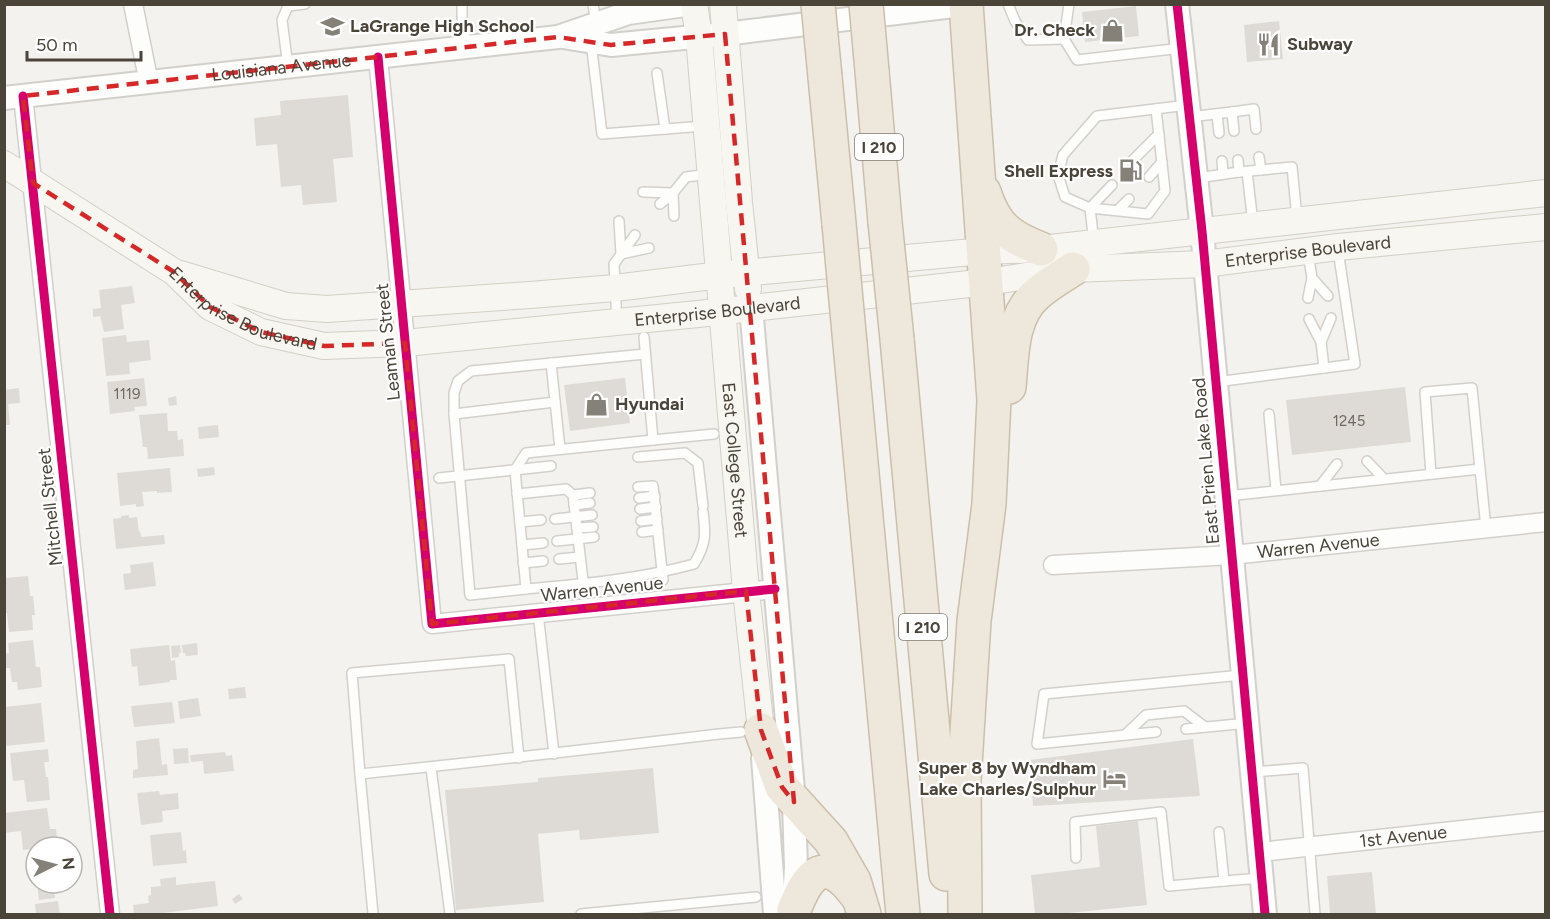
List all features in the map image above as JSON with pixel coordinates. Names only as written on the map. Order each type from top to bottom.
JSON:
[{"type":"highway","name":"I 210","points":[[818,4],[903,915]]},
{"type":"highway","name":"I 210","points":[[866,4],[950,915]]},
{"type":"highway","points":[[967,5],[994,400],[989,504]]},
{"type":"highway","points":[[978,172],[990,210],[997,220],[1023,242],[1041,249]]},
{"type":"highway","points":[[965,915],[964,782],[974,621],[989,504],[1002,442],[1014,344],[1019,321],[1026,305],[1037,293],[1072,269]]},
{"type":"highway","points":[[751,731],[782,787],[831,842],[854,881],[862,906]]},
{"type":"highway","points":[[788,913],[811,877],[819,872],[830,872],[844,880],[862,906]]},
{"type":"main road","name":"East College Street","points":[[693,4],[699,37],[746,591],[751,731]]},
{"type":"main road","name":"East College Street","points":[[723,4],[739,202],[751,307]]},
{"type":"main road","points":[[4,164],[174,272]]},
{"type":"main road","name":"Enterprise Boulevard","points":[[174,272],[210,307],[261,332],[324,346],[405,343],[751,307],[986,267],[1041,249],[1545,193]]},
{"type":"main road","points":[[1335,217],[1338,247]]},
{"type":"main road","name":"Enterprise Boulevard","points":[[174,272],[285,306],[327,309],[615,288],[746,273],[986,267],[1072,269],[1204,264],[1338,247],[1545,227]]},
{"type":"street","points":[[133,4],[149,83]]},
{"type":"street","name":"Louisiana Avenue","points":[[14,97],[558,37],[617,11],[628,13],[693,4]]},
{"type":"street","name":"East Prien Lake Road","points":[[1178,4],[1202,231],[1265,915]]},
{"type":"street","name":"Louisiana Avenue","points":[[593,23],[611,45],[699,37],[967,5]]},
{"type":"street","name":"Leaman Street","points":[[378,57],[432,624]]},
{"type":"street","name":"Mitchell Street","points":[[14,97],[33,183],[110,915]]},
{"type":"street","name":"East College Street","points":[[751,307],[794,802],[796,868],[788,913]]},
{"type":"street","name":"Warren Avenue","points":[[1053,565],[1232,555],[1545,522]]},
{"type":"street","name":"Warren Avenue","points":[[432,624],[775,589]]},
{"type":"street","name":"East College Street","points":[[751,731],[788,913]]},
{"type":"street","name":"1st Avenue","points":[[1260,852],[1545,821]]},
{"type":"lane","points":[[288,67],[282,20],[288,6],[305,4]]},
{"type":"lane","points":[[462,4],[466,47]]},
{"type":"lane","points":[[1008,4],[1015,21],[1028,40],[1064,39]]},
{"type":"lane","points":[[1069,4],[1064,39],[1077,60],[1182,48]]},
{"type":"lane","points":[[593,23],[602,134],[707,126]]},
{"type":"lane","points":[[657,73],[665,129]]},
{"type":"lane","points":[[1156,109],[1165,191],[1148,214],[1090,208],[1065,197],[1058,175],[1063,155],[1097,116],[1156,109],[1217,114],[1254,109],[1256,129]]},
{"type":"lane","points":[[1232,112],[1234,131]]},
{"type":"lane","points":[[1217,114],[1219,133]]},
{"type":"lane","points":[[1132,161],[1159,134]]},
{"type":"lane","points":[[1259,158],[1261,170]]},
{"type":"lane","points":[[1238,160],[1243,172],[1253,226]]},
{"type":"lane","points":[[1222,161],[1223,174]]},
{"type":"lane","points":[[1149,177],[1162,162]]},
{"type":"lane","points":[[1196,178],[1292,167],[1298,221]]},
{"type":"lane","points":[[660,204],[686,177],[711,174]]},
{"type":"lane","points":[[1090,208],[1112,185]]},
{"type":"lane","points":[[643,192],[673,193]]},
{"type":"lane","points":[[673,193],[674,216]]},
{"type":"lane","points":[[1118,210],[1129,199]]},
{"type":"lane","points":[[1090,208],[1094,243]]},
{"type":"lane","points":[[619,221],[621,254]]},
{"type":"lane","points":[[617,322],[614,264],[635,235]]},
{"type":"lane","points":[[1216,382],[1355,364],[1338,247]]},
{"type":"lane","points":[[621,254],[649,248]]},
{"type":"lane","points":[[1307,251],[1312,278],[1308,298]]},
{"type":"lane","points":[[1312,278],[1328,296]]},
{"type":"lane","points":[[1321,342],[1331,318]]},
{"type":"lane","points":[[1310,320],[1321,342],[1324,368]]},
{"type":"lane","points":[[644,337],[653,440]]},
{"type":"lane","points":[[639,457],[685,453],[698,463],[705,531],[703,550],[694,564],[662,577],[470,595],[454,414],[454,393],[459,381],[471,371],[645,354]]},
{"type":"lane","points":[[551,363],[560,449]]},
{"type":"lane","points":[[1431,474],[1425,392],[1472,388],[1486,528]]},
{"type":"lane","points":[[454,414],[555,402]]},
{"type":"lane","points":[[1269,414],[1276,490]]},
{"type":"lane","points":[[526,589],[515,470],[526,453],[714,434]]},
{"type":"lane","points":[[1367,461],[1384,479]]},
{"type":"lane","points":[[1320,486],[1337,464]]},
{"type":"lane","points":[[439,478],[551,466]]},
{"type":"lane","points":[[1227,496],[1480,469]]},
{"type":"lane","points":[[638,487],[653,486],[662,577]]},
{"type":"lane","points":[[517,494],[566,489],[573,500],[584,586]]},
{"type":"lane","points":[[639,498],[655,496]]},
{"type":"lane","points":[[573,500],[590,498]]},
{"type":"lane","points":[[640,509],[656,507]]},
{"type":"lane","points":[[555,519],[592,515]]},
{"type":"lane","points":[[641,521],[657,519]]},
{"type":"lane","points":[[520,522],[541,520]]},
{"type":"lane","points":[[577,528],[592,527]]},
{"type":"lane","points":[[642,532],[658,530]]},
{"type":"lane","points":[[557,541],[594,537]]},
{"type":"lane","points":[[522,545],[543,543]]},
{"type":"lane","points":[[559,559],[580,556]]},
{"type":"lane","points":[[523,563],[543,561]]},
{"type":"lane","points":[[538,613],[554,754]]},
{"type":"lane","points":[[373,915],[351,673],[508,659],[519,758]]},
{"type":"lane","points":[[1156,732],[1037,744],[1044,694],[1244,675]]},
{"type":"lane","points":[[1125,735],[1146,715],[1184,711],[1205,727]]},
{"type":"lane","points":[[1186,729],[1248,723]]},
{"type":"lane","points":[[360,774],[751,731]]},
{"type":"lane","points":[[431,768],[450,915]]},
{"type":"lane","points":[[1253,772],[1303,768],[1315,915]]},
{"type":"lane","points":[[1076,858],[1075,822],[1161,812],[1169,886],[1262,878]]},
{"type":"lane","points":[[1220,832],[1224,881]]},
{"type":"lane","points":[[581,915],[756,897]]},
{"type":"highlighted area","points":[[725,34],[794,802],[782,787],[761,730],[746,591],[432,624],[405,343],[324,346],[261,332],[210,307],[174,272],[33,183],[23,96],[558,37],[611,45]]},
{"type":"building","points":[[1136,6],[1139,36],[1085,42],[1082,12]]},
{"type":"building","points":[[1279,21],[1283,59],[1247,62],[1244,25]]},
{"type":"building","points":[[348,95],[353,157],[333,159],[337,202],[303,205],[301,185],[281,187],[277,144],[256,146],[254,118],[281,115],[280,101]]},
{"type":"building","points":[[132,286],[135,303],[121,305],[124,329],[104,332],[100,316],[93,317],[93,309],[101,308],[99,290]]},
{"type":"building","points":[[126,335],[127,342],[149,340],[151,360],[129,363],[130,374],[106,376],[102,338]]},
{"type":"building","points":[[144,378],[147,406],[134,407],[135,411],[110,414],[107,382]]},
{"type":"building","name":"Hyundai","points":[[625,378],[630,423],[570,431],[564,385]]},
{"type":"building","points":[[1405,387],[1411,442],[1292,455],[1286,400]]},
{"type":"building","points":[[19,388],[20,403],[8,404],[10,425],[4,425],[4,390]]},
{"type":"building","points":[[176,396],[177,405],[169,406],[168,398]]},
{"type":"building","points":[[167,413],[168,431],[177,431],[178,440],[183,439],[184,456],[148,459],[147,447],[143,447],[139,415]]},
{"type":"building","points":[[218,425],[219,437],[199,439],[198,427]]},
{"type":"building","points":[[214,467],[215,475],[198,477],[197,469]]},
{"type":"building","points":[[170,468],[172,492],[142,492],[144,506],[136,507],[136,504],[120,506],[117,473]]},
{"type":"building","points":[[129,515],[129,518],[137,517],[141,537],[164,535],[165,544],[116,549],[113,519]]},
{"type":"building","points":[[153,562],[156,586],[125,590],[123,574],[131,573],[130,565]]},
{"type":"building","points":[[28,576],[35,615],[32,615],[33,630],[9,632],[7,613],[4,613],[5,578]]},
{"type":"building","points":[[33,640],[36,667],[40,667],[42,687],[18,690],[17,682],[12,682],[10,668],[4,668],[4,654],[9,653],[8,643]]},
{"type":"building","points":[[197,643],[198,655],[186,656],[183,653],[182,645]]},
{"type":"building","points":[[169,645],[171,661],[175,660],[177,680],[139,686],[137,666],[132,667],[130,649]]},
{"type":"building","points":[[180,645],[179,657],[172,658],[171,646]]},
{"type":"building","points":[[245,687],[246,698],[229,699],[228,689]]},
{"type":"building","points":[[198,698],[201,716],[180,719],[178,701]]},
{"type":"building","points":[[172,702],[175,723],[134,727],[131,706]]},
{"type":"building","points":[[41,703],[45,742],[4,746],[4,707]]},
{"type":"building","points":[[159,738],[162,765],[167,764],[168,775],[133,778],[133,770],[138,769],[136,741]]},
{"type":"building","name":"Super 8 by Wyndham Lake Charles/Sulphur","points":[[1193,739],[1200,796],[1033,806],[1030,760]]},
{"type":"building","points":[[188,748],[189,763],[174,764],[173,749]]},
{"type":"building","points":[[48,749],[49,762],[44,762],[50,800],[27,802],[24,780],[13,781],[10,753]]},
{"type":"building","points":[[225,752],[226,756],[232,755],[234,771],[204,774],[203,761],[191,762],[190,755]]},
{"type":"building","points":[[653,768],[659,833],[580,840],[579,830],[538,834],[544,902],[456,910],[445,790],[538,782],[538,778]]},
{"type":"building","points":[[159,791],[160,795],[178,793],[179,809],[162,811],[163,822],[141,825],[137,793]]},
{"type":"building","points":[[47,808],[50,829],[56,829],[57,835],[24,835],[23,850],[21,831],[4,833],[4,813]]},
{"type":"building","points":[[1138,821],[1147,905],[1059,914],[1035,914],[1031,875],[1100,867],[1096,826]]},
{"type":"building","points":[[181,832],[187,863],[153,866],[150,835]]},
{"type":"building","points":[[1372,872],[1376,914],[1330,914],[1327,876]]},
{"type":"building","points":[[176,877],[176,885],[215,881],[218,906],[155,914],[134,914],[133,905],[149,903],[148,896],[151,895],[151,887],[161,886],[160,879]]},
{"type":"building","points":[[239,894],[243,899],[235,904],[232,899]]},
{"type":"building","points":[[38,895],[55,895],[55,898],[39,900]]},
{"type":"building","points":[[58,901],[60,914],[36,914],[35,904]]},
{"type":"cycle path","points":[[1177,4],[1202,231],[1265,914]]},
{"type":"cycle path","points":[[378,57],[432,624],[775,589]]},
{"type":"cycle path","points":[[23,96],[110,914]]},
{"type":"place","name":"LaGrange High School","points":[[332,26]]},
{"type":"place","name":"Dr. Check","points":[[1113,30]]},
{"type":"place","name":"Subway","points":[[1269,44]]},
{"type":"place","name":"Shell Express","points":[[1131,171]]},
{"type":"place","name":"Hyundai","points":[[597,404]]},
{"type":"place","name":"Super 8 by Wyndham Lake Charles/Sulphur","points":[[1114,778]]}]
